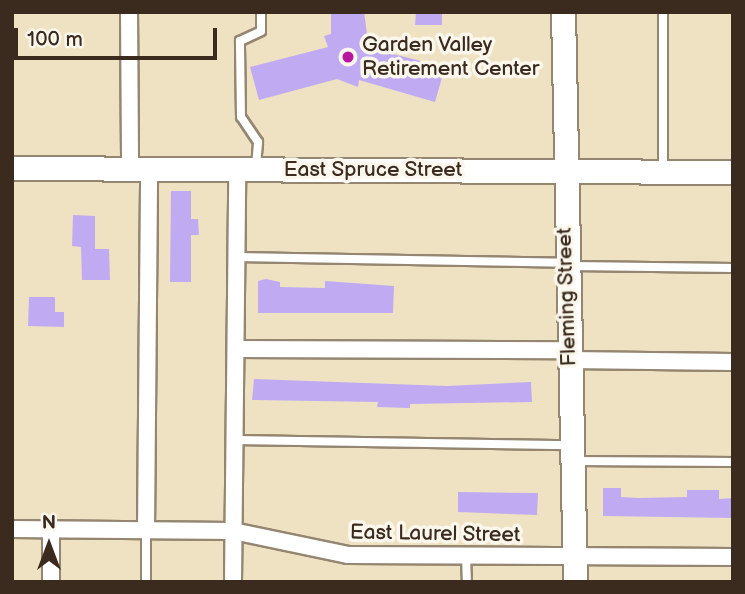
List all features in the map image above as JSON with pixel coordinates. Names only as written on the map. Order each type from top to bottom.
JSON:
[{"type":"street","points":[[129,12],[140,169],[146,530]]},
{"type":"street","name":"Fleming Street","points":[[562,12],[563,171],[575,582]]},
{"type":"street","name":"East Spruce Street","points":[[12,168],[733,172]]},
{"type":"street","points":[[233,582],[236,257],[246,169]]},
{"type":"street","points":[[236,349],[568,355],[733,362]]},
{"type":"street","name":"East Laurel Street","points":[[12,529],[233,530],[348,555],[733,557]]},
{"type":"street","points":[[51,530],[51,582]]},
{"type":"lane","points":[[246,169],[258,142],[241,117],[240,41],[261,31],[261,12]]},
{"type":"lane","points":[[663,12],[663,171]]},
{"type":"lane","points":[[236,257],[733,268]]},
{"type":"lane","points":[[234,440],[733,462]]},
{"type":"lane","points":[[146,530],[146,582]]},
{"type":"lane","points":[[466,556],[467,582]]},
{"type":"building","name":"Garden Valley Retirement Center","points":[[331,12],[364,12],[369,48],[445,67],[435,102],[359,80],[358,87],[337,79],[259,100],[250,67],[328,47],[324,36],[331,34]]},
{"type":"building","name":"Garden Valley Retirement Center","points":[[416,12],[442,12],[442,25],[415,25]]},
{"type":"building","points":[[171,191],[191,191],[191,219],[198,219],[199,235],[191,235],[191,282],[170,282]]},
{"type":"building","points":[[73,215],[95,216],[95,249],[109,249],[110,280],[82,280],[81,247],[72,246]]},
{"type":"building","points":[[266,279],[280,282],[280,287],[325,288],[325,281],[394,286],[393,313],[258,313],[258,281]]},
{"type":"building","points":[[29,297],[55,297],[55,312],[64,312],[64,327],[28,326]]},
{"type":"building","points":[[254,379],[447,386],[531,382],[532,402],[410,404],[410,408],[377,407],[378,402],[252,400]]},
{"type":"building","points":[[603,488],[621,488],[621,497],[639,498],[687,497],[687,490],[719,490],[719,499],[733,498],[733,518],[603,516]]},
{"type":"building","points":[[458,492],[538,493],[537,515],[458,512]]},
{"type":"place","name":"Garden Valley Retirement Center","points":[[348,57]]}]
